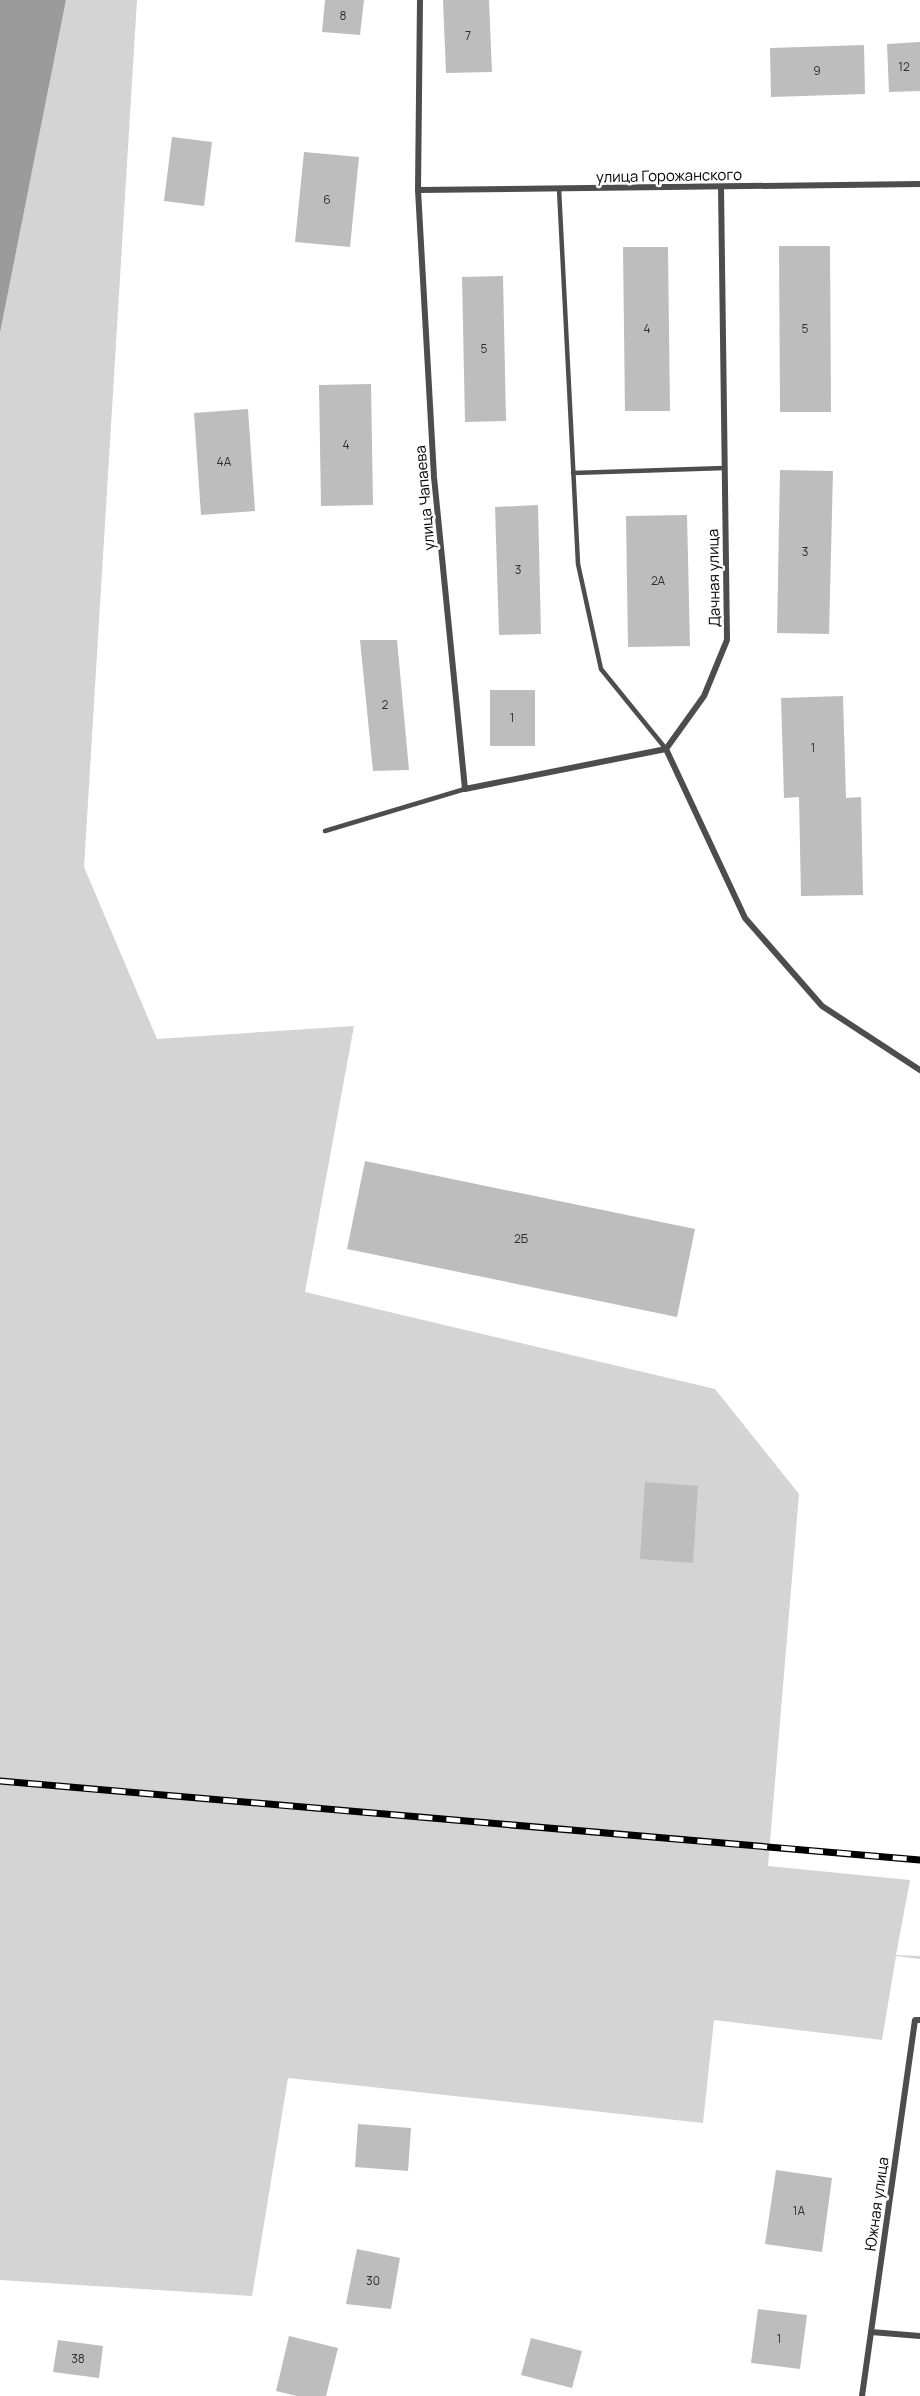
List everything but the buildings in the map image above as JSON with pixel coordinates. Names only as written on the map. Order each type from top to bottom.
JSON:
[{"type":"street","name":"улица Чапаева","points":[[420,0],[418,189],[434,477],[465,789]]},
{"type":"street","name":"улица Горожанского","points":[[418,189],[920,184]]},
{"type":"street","name":"Дачная улица","points":[[666,749],[704,696],[727,640],[721,187]]},
{"type":"street","points":[[465,789],[666,749],[745,918],[822,1006],[920,1070]]},
{"type":"street","name":"Южная улица","points":[[862,2396],[915,2020],[920,2020]]},
{"type":"street","points":[[871,2332],[920,2336]]},
{"type":"lane","points":[[559,189],[578,564],[601,669],[666,749]]},
{"type":"lane","points":[[573,473],[725,468]]},
{"type":"lane","points":[[325,831],[465,789]]},
{"type":"shaded area","points":[[0,0],[66,0],[0,333]]},
{"type":"shaded area","points":[[66,0],[137,0],[84,867],[157,1039],[354,1026],[305,1292],[715,1389],[799,1494],[768,1866],[910,1880],[896,1955],[920,1956],[920,1959],[896,1956],[882,2040],[714,2020],[703,2123],[288,2078],[252,2296],[0,2280],[0,333]]},
{"type":"railway","points":[[0,1781],[920,1860]]}]
